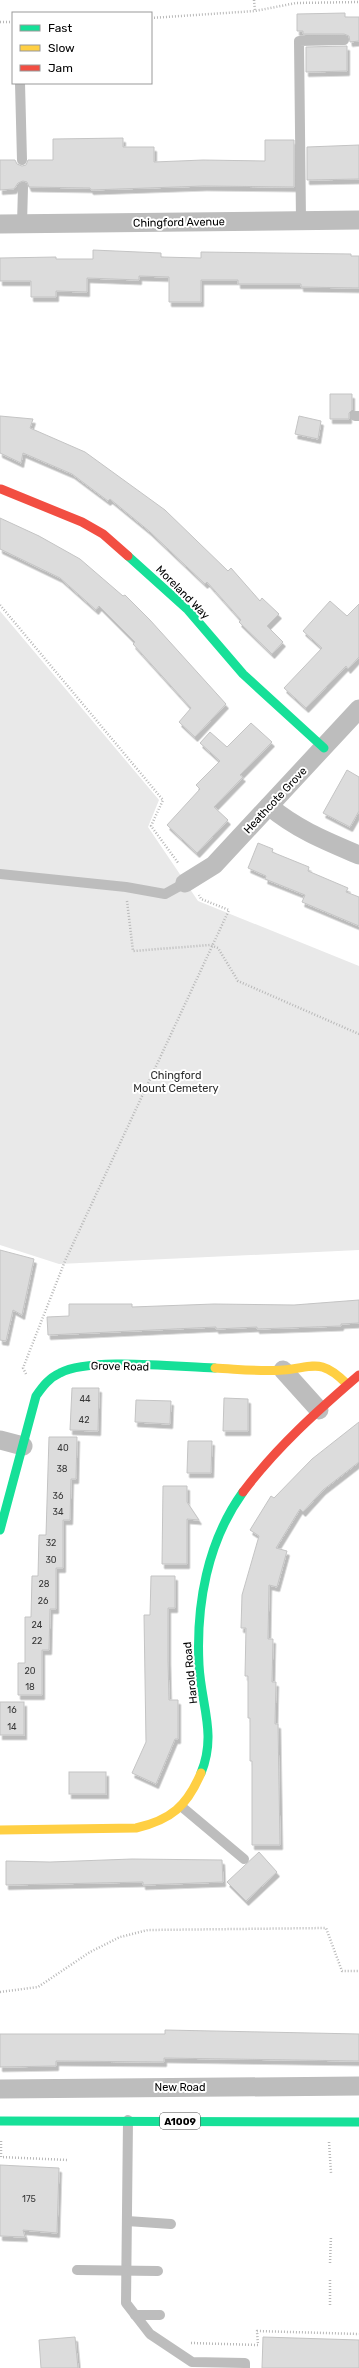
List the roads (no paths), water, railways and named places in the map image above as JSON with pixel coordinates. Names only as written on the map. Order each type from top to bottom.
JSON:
[{"type":"street","name":"Chingford Avenue","points":[[0,224],[359,220]]},
{"type":"street","name":"Moreland Way","points":[[1,489],[82,522],[103,534],[188,610],[243,674],[324,748]]},
{"type":"street","name":"Heathcote Grove","points":[[188,881],[214,865],[359,709]]},
{"type":"street","points":[[269,806],[287,821],[307,833],[359,855]]},
{"type":"street","name":"Grove Road","points":[[0,1530],[36,1396],[47,1381],[74,1367],[94,1364],[283,1370],[304,1364],[322,1365],[337,1373],[347,1384]]},
{"type":"street","points":[[283,1370],[319,1410]]},
{"type":"street","name":"Harold Road","points":[[0,1830],[136,1828],[157,1823],[182,1807],[194,1790],[209,1749],[209,1727],[199,1666],[198,1638],[205,1575],[214,1546],[228,1512],[265,1463],[319,1410],[359,1375]]},
{"type":"street","points":[[0,1440],[23,1446]]},
{"type":"street","name":"New Road","points":[[0,2089],[359,2086]]},
{"type":"street","name":"A1009","points":[[1,2121],[128,2120],[359,2122]]},
{"type":"lane","points":[[300,221],[299,41],[344,40]]},
{"type":"lane","points":[[20,84],[22,160]]},
{"type":"lane","points":[[22,224],[23,187]]},
{"type":"lane","points":[[0,874],[126,887],[165,894],[188,881]]},
{"type":"lane","points":[[182,1807],[244,1859]]},
{"type":"lane","points":[[128,2120],[126,2303],[150,2334],[192,2365],[245,2363],[245,2368]]},
{"type":"lane","points":[[127,2221],[171,2224]]},
{"type":"lane","points":[[77,2270],[158,2271]]},
{"type":"lane","points":[[135,2315],[160,2315]]},
{"type":"park label","name":"Chingford Mount Cemetery","points":[[176,1081]]}]
